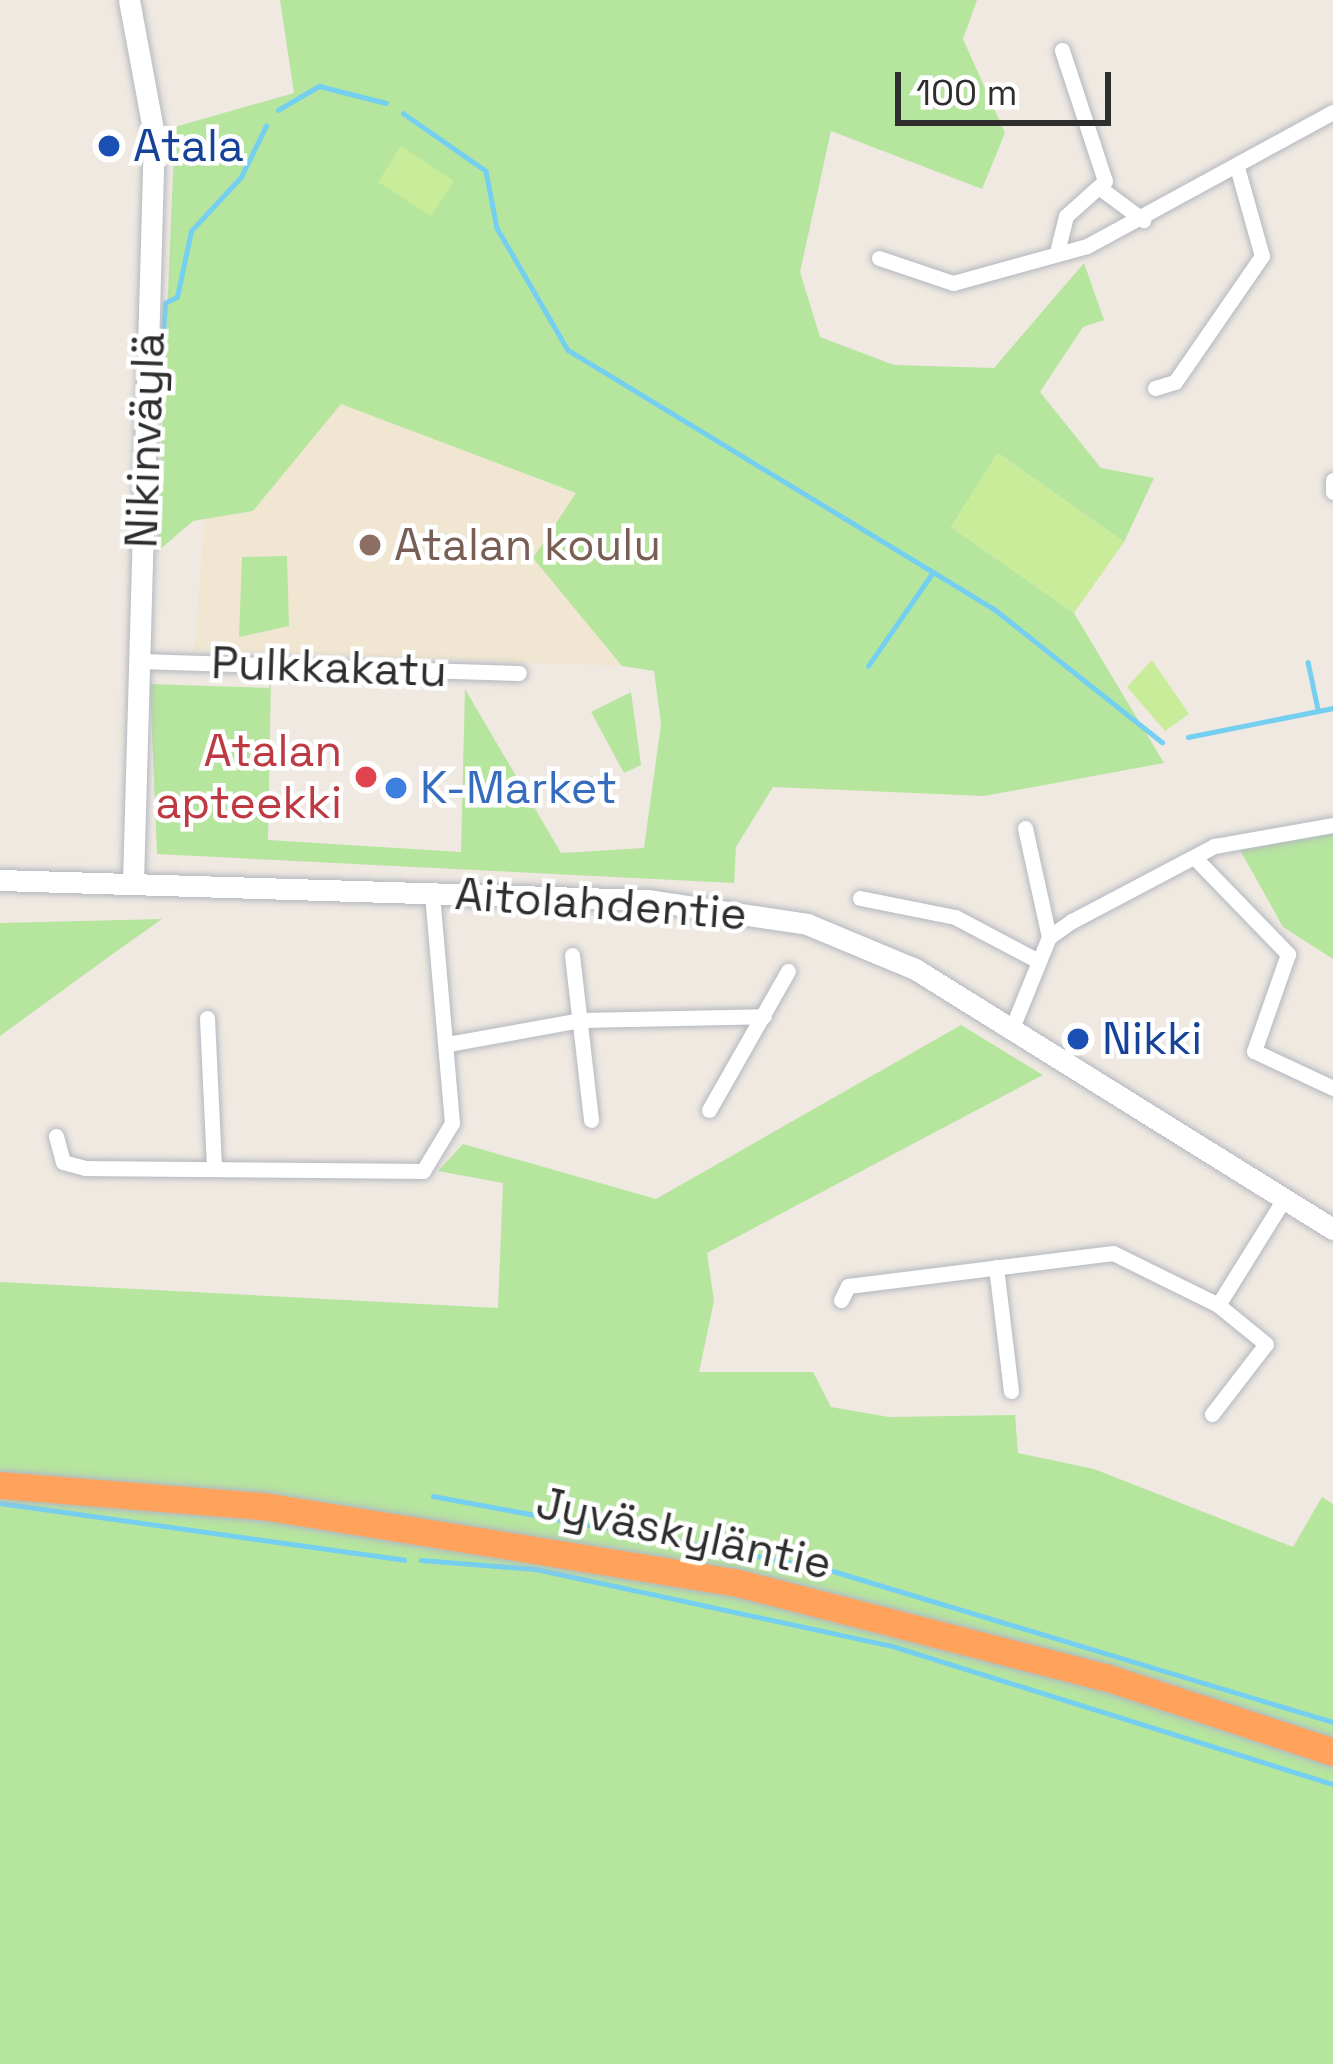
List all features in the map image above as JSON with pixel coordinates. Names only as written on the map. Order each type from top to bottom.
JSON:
[{"type":"highway","name":"Jyväskyläntie","points":[[0,1485],[263,1506],[734,1582],[1105,1678],[1333,1752]]},
{"type":"main road","name":"Nikinväylä","points":[[130,0],[154,136],[133,882]]},
{"type":"main road","name":"Aitolahdentie","points":[[0,880],[432,894],[775,916],[896,959],[1333,1229]]},
{"type":"street","points":[[1061,50],[1104,191],[1143,220]]},
{"type":"street","points":[[879,258],[953,283],[1143,220],[1333,112]]},
{"type":"street","points":[[1155,388],[1175,382],[1262,256],[1237,167]]},
{"type":"street","points":[[1058,248],[1066,216],[1104,191]]},
{"type":"street","points":[[1333,480],[1333,492]]},
{"type":"street","name":"Pulkkakatu","points":[[139,661],[519,674]]},
{"type":"street","points":[[1049,937],[1195,858],[1333,825]]},
{"type":"street","points":[[1012,1028],[1049,937],[1024,828]]},
{"type":"street","points":[[1195,858],[1288,954],[1254,1052],[1333,1088]]},
{"type":"street","points":[[56,1136],[72,1166],[412,1177],[450,1136],[448,1044],[432,894]]},
{"type":"street","points":[[860,898],[955,917],[1039,961]]},
{"type":"street","points":[[572,955],[591,1120]]},
{"type":"street","points":[[709,1110],[788,971]]},
{"type":"street","points":[[448,1044],[580,1020],[764,1016]]},
{"type":"street","points":[[207,1018],[214,1169]]},
{"type":"street","points":[[1218,1305],[1284,1199]]},
{"type":"street","points":[[842,1300],[848,1286],[1113,1253],[1218,1305],[1266,1344],[1212,1414]]},
{"type":"street","points":[[996,1267],[1011,1391]]},
{"type":"shaded area","name":"Atalan koulu","points":[[341,404],[576,494],[533,558],[622,666],[194,650],[205,519],[253,511]]},
{"type":"green space","points":[[280,0],[977,0],[963,39],[1005,133],[982,189],[831,131],[800,272],[820,337],[894,365],[994,368],[1084,263],[1104,320],[1083,327],[1040,392],[1101,468],[1154,478],[1124,542],[998,453],[951,527],[1074,613],[1164,763],[984,796],[773,787],[736,847],[734,883],[157,854],[150,684],[269,688],[271,674],[268,840],[461,852],[465,689],[561,853],[644,848],[661,724],[654,671],[622,666],[533,558],[576,493],[341,404],[253,511],[193,521],[157,552],[175,127],[294,93]]},
{"type":"green space","points":[[401,146],[454,181],[431,216],[378,182]]},
{"type":"green space","points":[[998,453],[1124,542],[1074,613],[951,527]]},
{"type":"green space","points":[[287,556],[289,626],[239,637],[242,557]]},
{"type":"green space","points":[[1152,660],[1189,714],[1165,731],[1127,687]]},
{"type":"green space","points":[[631,692],[641,765],[624,773],[591,712]]},
{"type":"green space","points":[[1333,832],[1333,959],[1283,927],[1240,850]]},
{"type":"green space","points":[[162,919],[114,953],[0,1036],[0,923]]},
{"type":"green space","points":[[961,1025],[1043,1075],[707,1253],[714,1301],[699,1372],[813,1372],[831,1407],[889,1417],[1015,1415],[1018,1453],[1094,1469],[1293,1547],[1322,1497],[1333,1504],[1333,2064],[0,2064],[0,1282],[498,1308],[503,1183],[438,1171],[463,1144],[656,1199]]},
{"type":"waterway","points":[[278,110],[319,86],[386,103]]},
{"type":"waterway","points":[[403,113],[486,171],[497,228],[568,350],[993,608],[1162,742]]},
{"type":"waterway","points":[[161,365],[165,303],[177,297],[191,231],[241,177],[266,126]]},
{"type":"waterway","points":[[868,666],[933,572]]},
{"type":"waterway","points":[[1308,662],[1318,709]]},
{"type":"waterway","points":[[1188,737],[1333,708]]},
{"type":"waterway","points":[[433,1496],[823,1568],[1333,1722]]},
{"type":"waterway","points":[[0,1503],[404,1560]]},
{"type":"waterway","points":[[421,1560],[536,1569],[889,1645],[1333,1784]]},
{"type":"place","name":"Atala","points":[[109,146]]},
{"type":"place","name":"Atalan koulu","points":[[370,545]]},
{"type":"place","name":"Atalan apteekki","points":[[366,777]]},
{"type":"place","name":"K-Market","points":[[396,788]]},
{"type":"place","name":"Nikki","points":[[1078,1039]]}]
